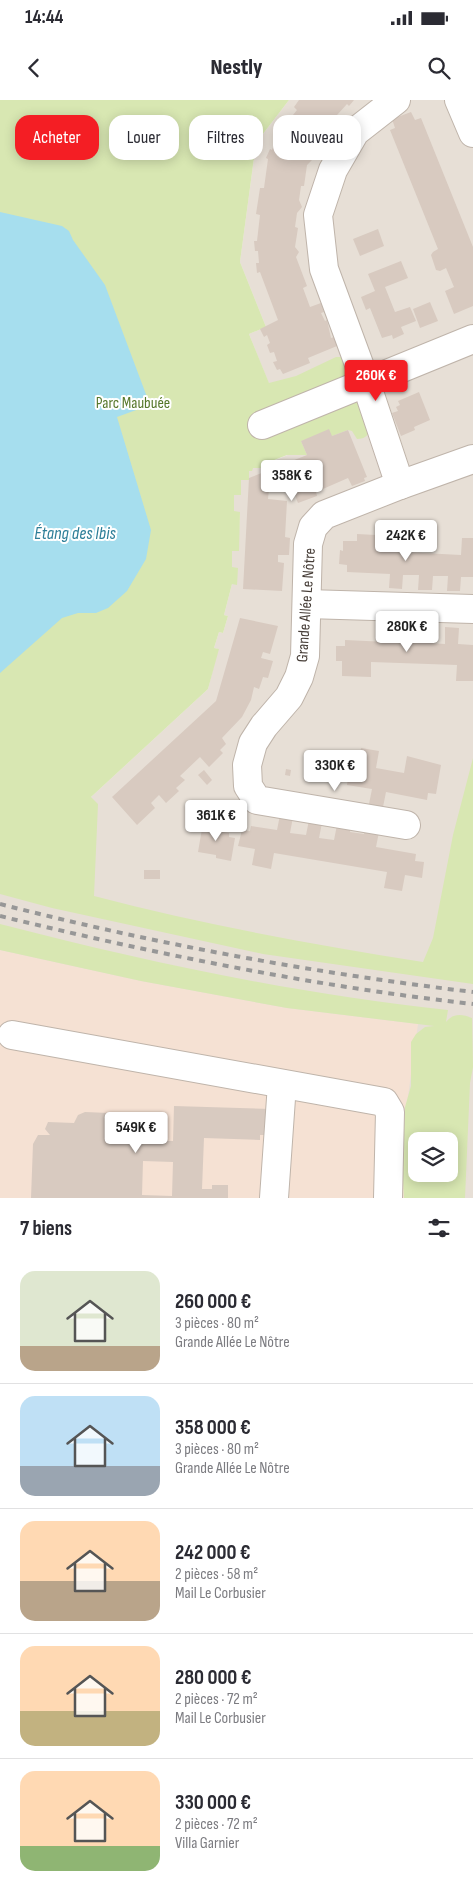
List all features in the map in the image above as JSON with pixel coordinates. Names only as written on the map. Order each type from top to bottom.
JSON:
[{"type":"street","points":[[396,100],[356,132],[333,170],[318,215],[324,269],[366,383],[400,485]]},
{"type":"street","points":[[459,100],[473,133]]},
{"type":"street","points":[[262,425],[473,340]]},
{"type":"street","name":"Grande Allée Le Nôtre","points":[[406,825],[257,800],[248,786],[247,765],[253,743],[264,726],[289,697],[299,677],[305,656],[308,544],[313,527],[324,515],[473,459]]},
{"type":"street","points":[[307,604],[473,609]]},
{"type":"street","points":[[12,1035],[384,1102],[390,1112],[388,1198]]},
{"type":"street","points":[[274,1198],[282,1084]]},
{"type":"shaded area","points":[[289,100],[473,100],[473,1198],[0,1198],[0,870],[91,797],[208,689],[218,649],[214,648],[219,632],[223,633],[228,616],[224,615],[232,584],[232,551],[238,551],[240,512],[234,512],[234,495],[241,480],[252,468],[265,468],[264,465],[297,451],[301,441],[355,419],[271,389],[249,334],[266,327],[240,262],[254,160],[263,160],[263,134],[273,121],[273,160],[361,160],[361,115],[277,115]]},
{"type":"shaded area","points":[[0,950],[141,981],[287,1008],[418,1024],[405,1118],[406,1198],[0,1198]]},
{"type":"green space","name":"Parc Maubuée","points":[[0,100],[289,100],[277,115],[273,115],[273,121],[263,134],[263,115],[189,115],[189,160],[254,160],[240,262],[266,327],[249,334],[269,383],[296,376],[336,357],[343,357],[372,427],[366,436],[360,439],[357,439],[352,431],[348,430],[332,436],[301,441],[307,455],[287,455],[264,464],[265,468],[253,468],[252,471],[249,471],[249,480],[241,480],[241,495],[234,495],[234,511],[240,512],[239,551],[232,551],[232,567],[238,568],[237,585],[232,584],[224,615],[228,616],[223,633],[219,632],[214,648],[219,649],[208,689],[91,797],[98,804],[94,896],[258,933],[423,962],[433,938],[453,835],[473,758],[473,984],[263,954],[52,908],[0,894]]},
{"type":"green space","points":[[0,924],[167,964],[279,986],[448,1010],[446,1022],[458,1015],[472,1018],[473,1067],[470,1083],[465,1198],[404,1198],[402,1165],[405,1107],[411,1086],[411,1042],[416,1034],[425,1027],[434,1026],[287,1008],[141,981],[0,950]]},
{"type":"water","name":"Étang des Ibis","points":[[0,212],[62,226],[69,231],[73,240],[105,285],[150,405],[117,417],[151,530],[146,559],[127,591],[108,608],[96,613],[78,613],[62,618],[0,673]]},
{"type":"building","points":[[299,100],[354,100],[349,106],[347,104],[337,115],[293,115],[297,110],[294,107]]},
{"type":"building","points":[[411,112],[415,120],[421,118],[473,247],[473,306],[454,314],[445,291],[454,287],[446,268],[440,271],[436,270],[431,255],[438,249],[390,130],[395,128],[392,119]]},
{"type":"building","points":[[273,147],[273,160],[312,160],[307,165],[304,186],[301,186],[299,200],[302,207],[297,213],[295,227],[298,228],[295,247],[299,252],[296,257],[307,286],[303,288],[310,307],[321,303],[324,312],[321,313],[325,321],[327,320],[331,338],[334,337],[337,346],[308,358],[310,363],[283,374],[280,369],[277,370],[273,362],[277,361],[274,352],[270,353],[267,345],[270,343],[267,335],[264,337],[260,329],[278,320],[260,272],[257,273],[256,263],[259,263],[258,251],[255,251],[254,241],[257,241],[260,215],[256,214],[260,188],[264,188],[268,159],[266,158],[270,149],[272,150]]},
{"type":"building","points":[[378,229],[384,246],[360,256],[353,239]]},
{"type":"building","points":[[401,261],[408,278],[385,287],[395,312],[410,307],[416,321],[401,327],[404,334],[393,339],[392,335],[382,338],[370,308],[366,310],[361,297],[375,291],[368,274]]},
{"type":"building","points":[[430,302],[438,321],[420,328],[413,309]]},
{"type":"building","points":[[419,392],[430,420],[414,427],[415,430],[401,436],[392,413],[398,411],[396,407],[400,405],[398,401]]},
{"type":"building","points":[[329,429],[332,436],[348,430],[367,477],[364,478],[365,481],[352,486],[348,478],[316,492],[317,496],[298,503],[294,493],[269,489],[268,499],[287,501],[285,537],[290,538],[289,555],[278,555],[278,562],[284,563],[282,591],[243,589],[249,478],[307,455],[301,441]]},
{"type":"building","points":[[357,534],[376,535],[376,538],[404,540],[404,552],[461,555],[462,538],[473,538],[473,577],[461,577],[460,591],[447,591],[448,576],[433,576],[432,590],[418,590],[419,575],[403,575],[402,589],[389,588],[390,574],[347,572],[347,565],[339,564],[340,550],[343,551],[343,541],[357,541]]},
{"type":"building","points":[[240,618],[278,626],[270,654],[263,652],[261,658],[273,661],[268,678],[263,677],[259,689],[254,687],[251,700],[242,717],[222,738],[226,744],[220,750],[223,753],[209,767],[200,757],[180,776],[185,780],[176,788],[179,791],[166,803],[159,795],[151,803],[155,808],[137,825],[112,797],[216,701]]},
{"type":"building","points":[[388,625],[401,625],[400,643],[416,643],[417,626],[431,626],[430,643],[445,644],[445,627],[459,628],[458,644],[473,645],[473,681],[456,681],[457,665],[371,662],[371,677],[342,676],[342,661],[336,661],[336,646],[345,646],[345,640],[387,642]]},
{"type":"building","points":[[361,748],[379,751],[376,768],[404,773],[407,756],[441,765],[436,794],[428,793],[427,800],[386,792],[383,807],[369,804],[372,789],[347,785],[348,778],[339,777],[342,762],[358,765]]},
{"type":"building","points":[[286,769],[291,770],[290,776],[285,775]]},
{"type":"building","points":[[204,770],[212,780],[207,785],[198,775]]},
{"type":"building","points":[[280,815],[293,817],[290,833],[306,835],[309,820],[322,823],[319,838],[334,840],[337,825],[351,827],[350,832],[364,834],[365,830],[379,832],[376,847],[416,854],[415,861],[424,862],[422,878],[405,875],[402,891],[384,888],[387,872],[274,853],[271,869],[252,865],[255,849],[238,846],[242,830],[250,831],[251,826],[277,830]]},
{"type":"building","points":[[203,823],[226,827],[224,832],[229,833],[229,837],[235,838],[231,861],[216,858],[216,855],[198,852]]},
{"type":"building","points":[[144,870],[160,870],[160,879],[144,879]]},
{"type":"building","points":[[174,1106],[271,1109],[266,1135],[260,1135],[260,1140],[204,1138],[202,1189],[212,1189],[212,1185],[228,1185],[228,1198],[31,1198],[33,1144],[38,1135],[50,1135],[45,1129],[48,1122],[74,1123],[78,1115],[85,1112],[133,1114],[141,1120],[144,1126],[144,1140],[173,1141]],"holes":[[[143,1161],[173,1162],[172,1196],[142,1195]]]},
{"type":"railway","points":[[0,904],[117,932],[235,956],[354,976],[473,992]]},
{"type":"railway","points":[[0,916],[235,968],[413,997],[473,1004]]}]
